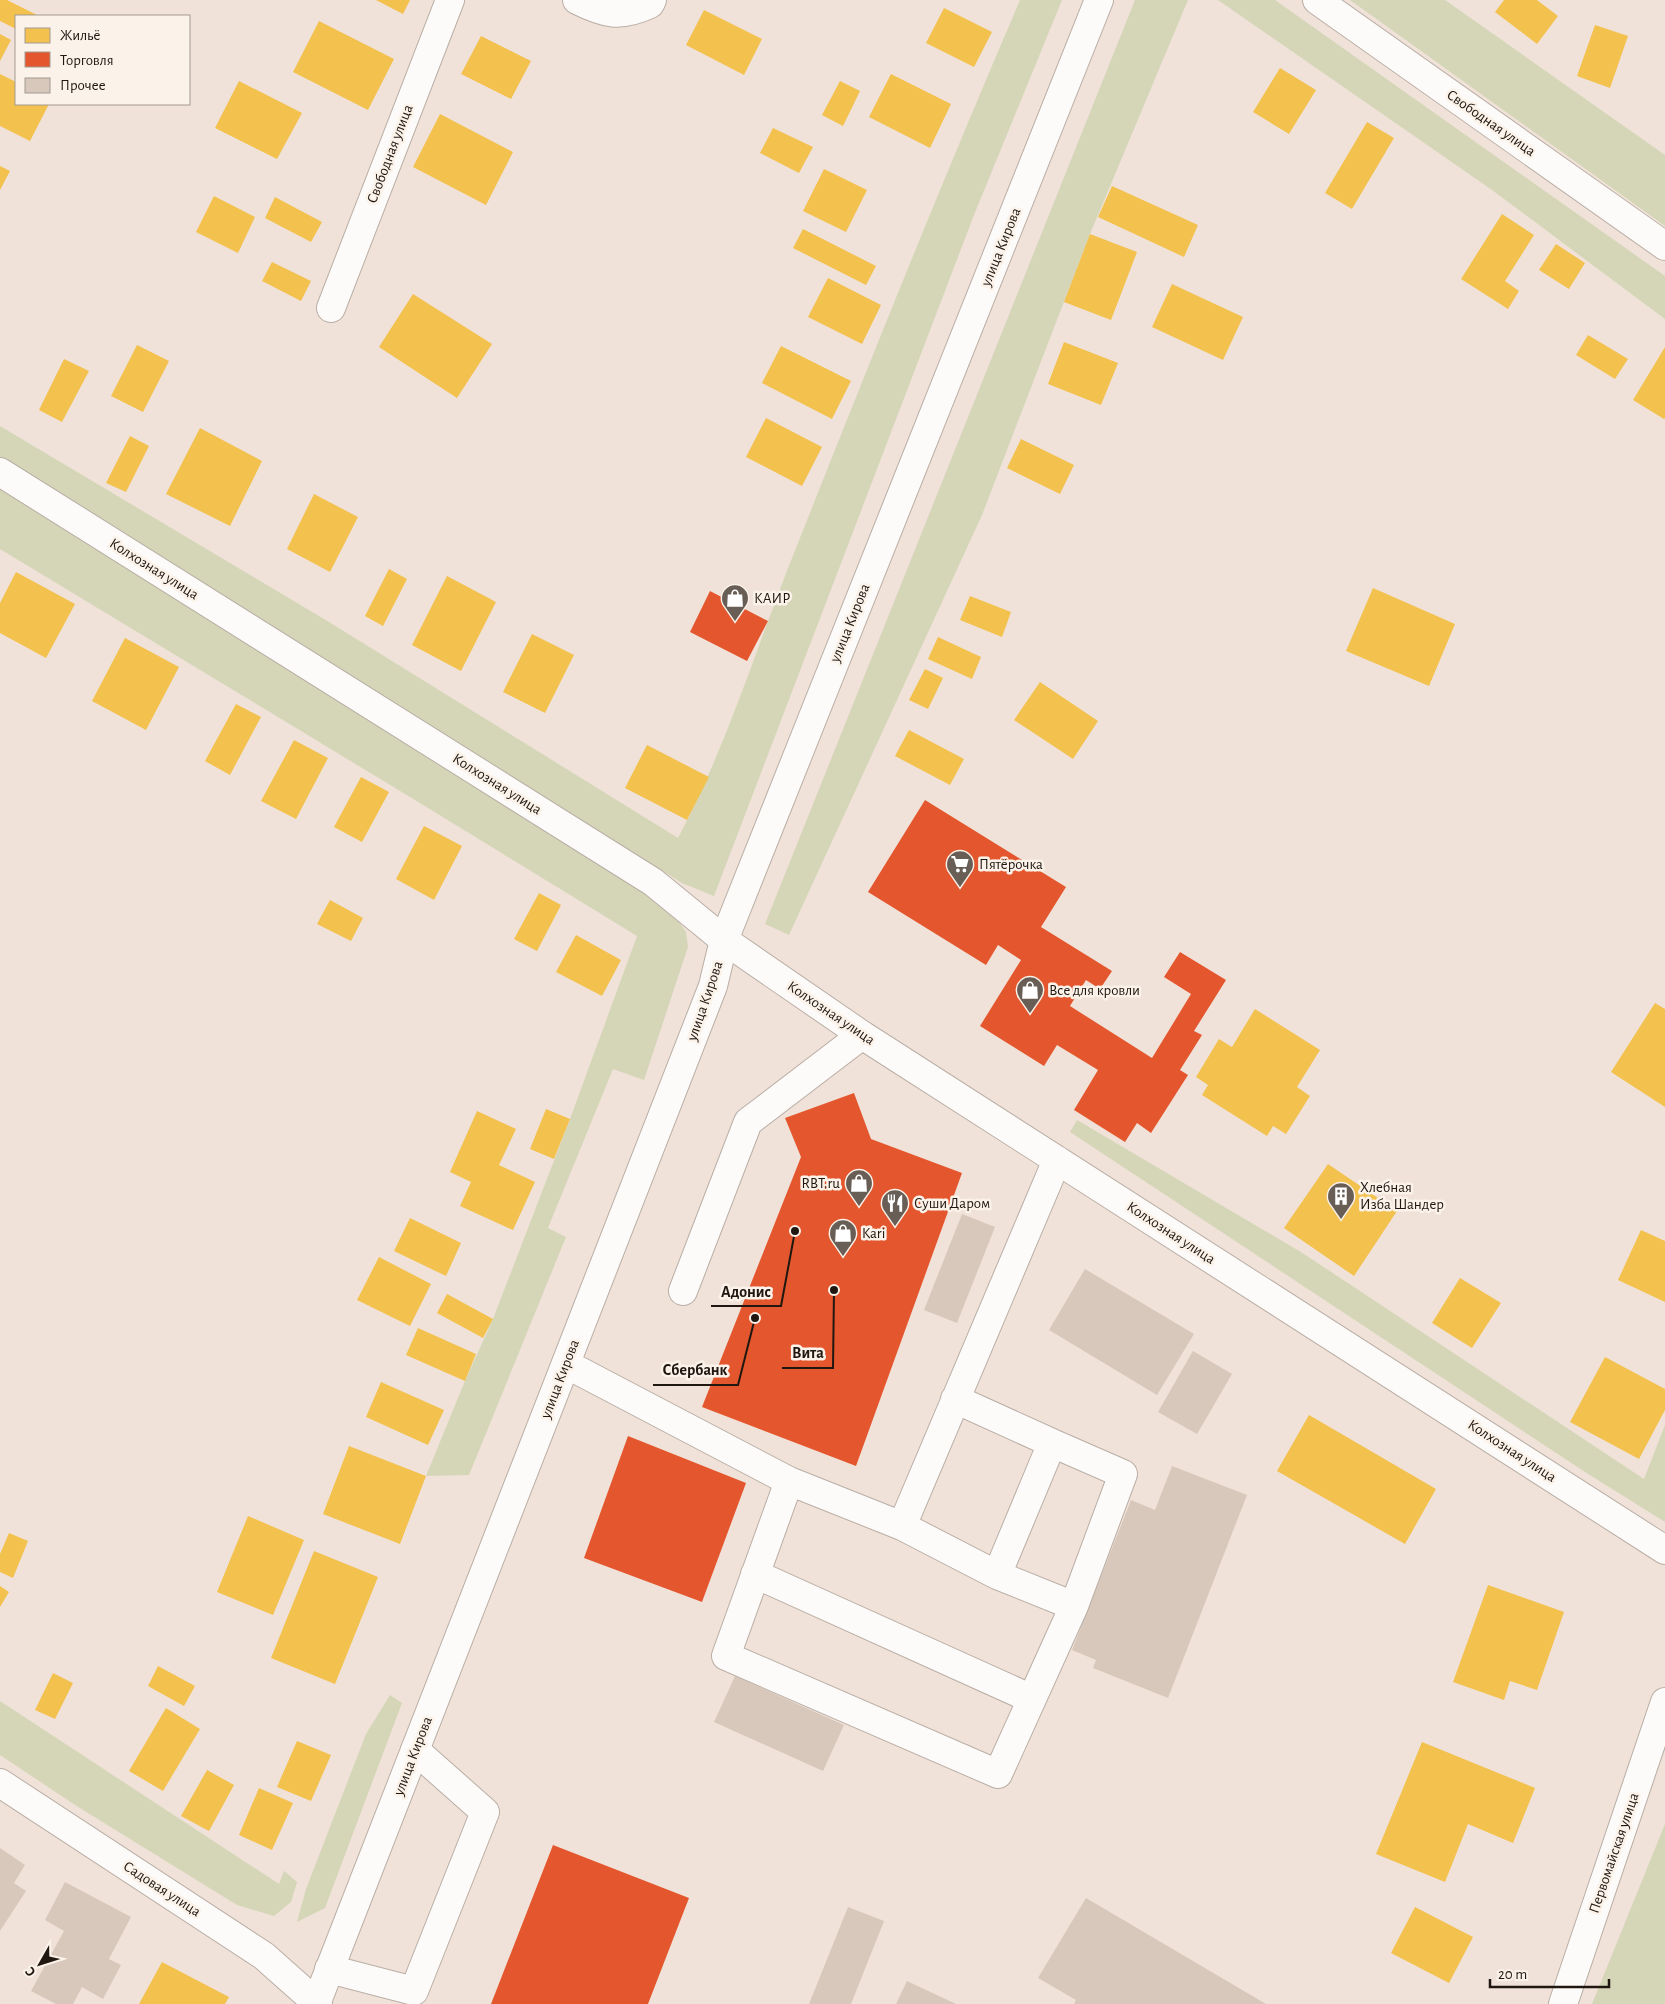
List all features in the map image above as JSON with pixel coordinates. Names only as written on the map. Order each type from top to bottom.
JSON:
[{"type":"street","name":"Свободная улица","points":[[331,308],[450,0]]},
{"type":"street","points":[[577,0],[598,10],[629,14],[650,4],[652,0]]},
{"type":"street","name":"улица Кирова","points":[[317,2004],[713,986],[724,940],[1099,0]]},
{"type":"street","name":"Свободная улица","points":[[1316,0],[1665,246]]},
{"type":"street","name":"Колхозная улица","points":[[0,472],[653,882],[724,940],[862,1035],[1665,1550]]},
{"type":"street","points":[[683,1291],[748,1122],[862,1035]]},
{"type":"street","points":[[902,1526],[1057,1160]]},
{"type":"street","points":[[566,1364],[789,1481],[902,1526],[997,1575],[1074,1606]]},
{"type":"street","points":[[789,1481],[726,1656],[998,1774],[1074,1606],[1123,1474],[955,1399]]},
{"type":"street","points":[[997,1575],[1052,1443]]},
{"type":"street","points":[[755,1574],[1032,1699]]},
{"type":"street","name":"Первомайская улица","points":[[1564,2004],[1665,1702]]},
{"type":"street","points":[[330,1969],[414,1991],[485,1812],[415,1750]]},
{"type":"street","name":"Садовая улица","points":[[0,1783],[264,1956],[317,2004]]},
{"type":"green space","points":[[1020,0],[1062,0],[974,215],[714,896],[682,883],[0,460],[0,426],[329,622],[678,838],[712,768],[878,341]]},
{"type":"green space","points":[[1135,0],[1188,0],[1090,234],[982,515],[789,935],[765,924]]},
{"type":"green space","points":[[1218,0],[1275,0],[1665,276],[1665,319],[1492,190]]},
{"type":"green space","points":[[1350,0],[1445,0],[1665,155],[1665,226]]},
{"type":"green space","points":[[0,489],[665,902],[686,932],[688,947],[644,1080],[613,1069],[548,1228],[566,1237],[469,1475],[426,1476],[493,1319],[570,1119],[637,936],[0,549]]},
{"type":"green space","points":[[1077,1120],[1301,1252],[1644,1479],[1665,1425],[1665,1522],[1585,1472],[1070,1132]]},
{"type":"green space","points":[[390,1695],[402,1703],[325,1908],[297,1922],[306,1889],[366,1734]]},
{"type":"green space","points":[[0,1701],[279,1884],[284,1871],[297,1882],[291,1902],[274,1916],[237,1905],[75,1805],[0,1755]]},
{"type":"green space","points":[[1665,1824],[1665,2004],[1592,2004]]},
{"type":"building: Жильё","points":[[0,0],[7,0],[37,15],[15,15],[15,28],[0,21]]},
{"type":"building: Жильё","points":[[376,0],[410,0],[403,14]]},
{"type":"building: Жильё","points":[[1504,0],[1537,0],[1558,16],[1537,44],[1495,12]]},
{"type":"building: Жильё","points":[[944,8],[992,32],[974,67],[926,43]]},
{"type":"building: Жильё","points":[[704,10],[762,39],[744,75],[686,45]]},
{"type":"building: Жильё","points":[[319,21],[394,59],[368,110],[293,72]]},
{"type":"building: Жильё","points":[[1595,25],[1628,36],[1610,88],[1577,76]]},
{"type":"building: Жильё","points":[[0,34],[11,40],[0,61]]},
{"type":"building: Жильё","points":[[481,36],[531,61],[511,99],[461,74]]},
{"type":"building: Жильё","points":[[1280,68],[1316,90],[1289,134],[1253,112]]},
{"type":"building: Жильё","points":[[0,74],[15,82],[15,105],[48,105],[30,141],[0,126]]},
{"type":"building: Жильё","points":[[891,74],[951,104],[930,148],[869,117]]},
{"type":"building: Жильё","points":[[239,81],[302,113],[277,159],[215,128]]},
{"type":"building: Жильё","points":[[840,81],[860,91],[843,126],[822,115]]},
{"type":"building: Жильё","points":[[440,114],[513,152],[486,205],[413,167]]},
{"type":"building: Жильё","points":[[1367,122],[1394,138],[1352,209],[1325,193]]},
{"type":"building: Жильё","points":[[773,128],[813,147],[799,173],[760,153]]},
{"type":"building: Жильё","points":[[0,166],[10,171],[0,190]]},
{"type":"building: Жильё","points":[[824,169],[867,190],[846,232],[803,211]]},
{"type":"building: Жильё","points":[[1112,186],[1198,225],[1184,257],[1098,217]]},
{"type":"building: Жильё","points":[[214,196],[255,217],[238,253],[196,232]]},
{"type":"building: Жильё","points":[[275,197],[322,222],[311,242],[265,218]]},
{"type":"building: Жильё","points":[[1502,214],[1534,235],[1505,281],[1519,291],[1508,309],[1461,279]]},
{"type":"building: Жильё","points":[[803,229],[876,266],[866,285],[793,248]]},
{"type":"building: Жильё","points":[[1090,234],[1137,252],[1111,320],[1064,302]]},
{"type":"building: Жильё","points":[[1556,244],[1585,263],[1569,289],[1539,270]]},
{"type":"building: Жильё","points":[[272,262],[311,281],[301,301],[262,281]]},
{"type":"building: Жильё","points":[[828,278],[881,305],[862,344],[808,317]]},
{"type":"building: Жильё","points":[[1172,284],[1243,317],[1223,360],[1152,327]]},
{"type":"building: Жильё","points":[[413,294],[492,344],[457,398],[379,347]]},
{"type":"building: Жильё","points":[[1588,335],[1628,359],[1615,379],[1576,355]]},
{"type":"building: Жильё","points":[[1064,342],[1118,363],[1101,405],[1048,384]]},
{"type":"building: Жильё","points":[[137,345],[169,361],[143,412],[111,396]]},
{"type":"building: Жильё","points":[[781,346],[851,381],[832,419],[762,383]]},
{"type":"building: Жильё","points":[[1665,347],[1665,418],[1664,419],[1633,400]]},
{"type":"building: Жильё","points":[[64,359],[89,371],[62,422],[39,410]]},
{"type":"building: Жильё","points":[[766,418],[822,447],[802,486],[746,457]]},
{"type":"building: Жильё","points":[[200,428],[262,461],[230,526],[166,494]]},
{"type":"building: Жильё","points":[[130,436],[149,446],[126,492],[106,483]]},
{"type":"building: Жильё","points":[[1021,439],[1074,465],[1060,494],[1007,468]]},
{"type":"building: Жильё","points":[[314,494],[358,517],[330,572],[287,549]]},
{"type":"building: Жильё","points":[[389,569],[407,579],[383,626],[365,616]]},
{"type":"building: Жильё","points":[[16,572],[75,604],[46,658],[0,633],[0,603]]},
{"type":"building: Жильё","points":[[447,576],[496,602],[461,671],[412,645]]},
{"type":"building: Жильё","points":[[1373,588],[1455,624],[1429,686],[1346,651]]},
{"type":"building: Жильё","points":[[970,596],[1011,612],[1002,637],[960,620]]},
{"type":"building: Жильё","points":[[532,634],[574,655],[545,713],[503,692]]},
{"type":"building: Жильё","points":[[938,637],[981,657],[972,679],[928,659]]},
{"type":"building: Жильё","points":[[125,638],[179,667],[146,730],[92,701]]},
{"type":"building: Жильё","points":[[925,669],[943,678],[928,709],[909,700]]},
{"type":"building: Жильё","points":[[1040,682],[1098,721],[1073,759],[1014,720]]},
{"type":"building: Жильё","points":[[236,704],[261,717],[230,775],[205,761]]},
{"type":"building: Жильё","points":[[909,730],[964,759],[950,785],[895,756]]},
{"type":"building: Жильё","points":[[294,740],[328,758],[296,819],[261,801]]},
{"type":"building: Жильё","points":[[647,745],[709,777],[687,820],[625,788]]},
{"type":"building: Жильё","points":[[361,777],[389,792],[362,842],[334,827]]},
{"type":"building: Жильё","points":[[424,826],[462,846],[434,900],[396,879]]},
{"type":"building: Жильё","points":[[539,893],[561,905],[537,951],[514,939]]},
{"type":"building: Жильё","points":[[330,900],[363,918],[351,941],[317,924]]},
{"type":"building: Жильё","points":[[576,935],[621,960],[602,996],[556,972]]},
{"type":"building: Жильё","points":[[1655,1003],[1665,1009],[1665,1107],[1611,1072]]},
{"type":"building: Жильё","points":[[1255,1009],[1320,1050],[1297,1087],[1310,1096],[1286,1134],[1273,1126],[1267,1136],[1202,1095],[1208,1085],[1196,1077],[1219,1039],[1232,1047]]},
{"type":"building: Жильё","points":[[546,1109],[570,1119],[554,1159],[530,1149]]},
{"type":"building: Жильё","points":[[477,1111],[516,1129],[499,1165],[535,1182],[513,1230],[460,1206],[471,1182],[450,1172]]},
{"type":"building: Жильё","name":"Хлебная Изба Шандер","points":[[1328,1164],[1397,1211],[1354,1276],[1284,1228]]},
{"type":"building: Жильё","points":[[410,1218],[461,1243],[446,1276],[394,1251]]},
{"type":"building: Жильё","points":[[1641,1230],[1665,1241],[1665,1302],[1618,1280]]},
{"type":"building: Жильё","points":[[379,1257],[431,1284],[410,1326],[357,1300]]},
{"type":"building: Жильё","points":[[1460,1278],[1501,1303],[1472,1348],[1432,1323]]},
{"type":"building: Жильё","points":[[447,1294],[493,1319],[483,1338],[437,1313]]},
{"type":"building: Жильё","points":[[418,1328],[476,1354],[465,1381],[406,1355]]},
{"type":"building: Жильё","points":[[1605,1357],[1665,1389],[1665,1410],[1639,1459],[1570,1422]]},
{"type":"building: Жильё","points":[[381,1382],[444,1410],[428,1445],[366,1417]]},
{"type":"building: Жильё","points":[[1309,1415],[1436,1489],[1405,1544],[1277,1471]]},
{"type":"building: Жильё","points":[[349,1446],[426,1476],[400,1544],[323,1514]]},
{"type":"building: Жильё","points":[[248,1516],[304,1540],[273,1615],[217,1592]]},
{"type":"building: Жильё","points":[[9,1533],[28,1541],[13,1578],[0,1572],[0,1554]]},
{"type":"building: Жильё","points":[[314,1551],[378,1577],[335,1684],[271,1658]]},
{"type":"building: Жильё","points":[[1488,1585],[1564,1612],[1537,1690],[1510,1681],[1504,1700],[1453,1682]]},
{"type":"building: Жильё","points":[[0,1586],[9,1592],[0,1607]]},
{"type":"building: Жильё","points":[[158,1666],[195,1686],[184,1706],[148,1686]]},
{"type":"building: Жильё","points":[[53,1673],[73,1683],[55,1719],[35,1710]]},
{"type":"building: Жильё","points":[[166,1708],[200,1729],[163,1791],[129,1771]]},
{"type":"building: Жильё","points":[[297,1741],[331,1755],[311,1801],[277,1787]]},
{"type":"building: Жильё","points":[[1422,1742],[1535,1788],[1513,1843],[1468,1824],[1445,1882],[1376,1854]]},
{"type":"building: Жильё","points":[[207,1770],[234,1785],[209,1831],[181,1816]]},
{"type":"building: Жильё","points":[[259,1788],[293,1803],[272,1850],[239,1835]]},
{"type":"building: Жильё","points":[[1415,1907],[1473,1937],[1449,1983],[1391,1953]]},
{"type":"building: Жильё","points":[[162,1962],[229,1997],[225,2004],[139,2004]]},
{"type":"building: Торговля","points":[[710,591],[768,621],[747,661],[690,632]]},
{"type":"building: Торговля","points":[[925,800],[1066,887],[1041,927],[1112,971],[1100,989],[1086,980],[1070,1006],[1152,1058],[1191,994],[1164,977],[1180,952],[1226,980],[1194,1031],[1202,1035],[1180,1070],[1188,1075],[1151,1133],[1137,1123],[1125,1142],[1074,1110],[1098,1070],[1057,1045],[1044,1066],[980,1026],[1021,960],[998,945],[986,965],[868,892]]},
{"type":"building: Торговля","points":[[854,1093],[871,1139],[962,1173],[856,1466],[702,1407],[801,1157],[785,1118]]},
{"type":"building: Торговля","points":[[628,1436],[746,1483],[702,1602],[584,1558]]},
{"type":"building: Торговля","points":[[553,1845],[689,1898],[648,2004],[491,2004]]},
{"type":"building: Прочее","points":[[962,1214],[995,1227],[957,1323],[924,1310]]},
{"type":"building: Прочее","points":[[1085,1269],[1194,1334],[1157,1395],[1049,1330]]},
{"type":"building: Прочее","points":[[1193,1351],[1232,1374],[1197,1434],[1158,1412]]},
{"type":"building: Прочее","points":[[1172,1466],[1247,1495],[1168,1698],[1093,1668],[1096,1660],[1072,1650],[1131,1500],[1155,1510]]},
{"type":"building: Прочее","points":[[735,1676],[844,1725],[823,1771],[714,1722]]},
{"type":"building: Прочее","points":[[0,1848],[25,1865],[14,1883],[26,1891],[0,1931]]},
{"type":"building: Прочее","points":[[65,1882],[131,1917],[109,1959],[121,1965],[103,1999],[82,1987],[73,2004],[56,2004],[31,1991],[64,1931],[45,1920]]},
{"type":"building: Прочее","points":[[1086,1898],[1266,2004],[1074,2004],[1076,2000],[1038,1978]]},
{"type":"building: Прочее","points":[[848,1907],[884,1921],[851,2004],[809,2004]]},
{"type":"building: Прочее","points":[[907,1981],[956,2004],[896,2004]]},
{"type":"place","name":"КАИР","points":[[735,622]]},
{"type":"place","name":"Пятёрочка","points":[[960,888]]},
{"type":"place","name":"Все для кровли","points":[[1030,1014]]},
{"type":"place","name":"RBT.ru","points":[[859,1207]]},
{"type":"place","name":"Хлебная Изба Шандер","points":[[1341,1220]]},
{"type":"place","name":"Суши Даром","points":[[895,1227]]},
{"type":"place","name":"Адонис","points":[[795,1231]]},
{"type":"place","name":"Kari","points":[[843,1257]]},
{"type":"place","name":"Вита","points":[[834,1290]]},
{"type":"place","name":"Сбербанк","points":[[755,1318]]}]
